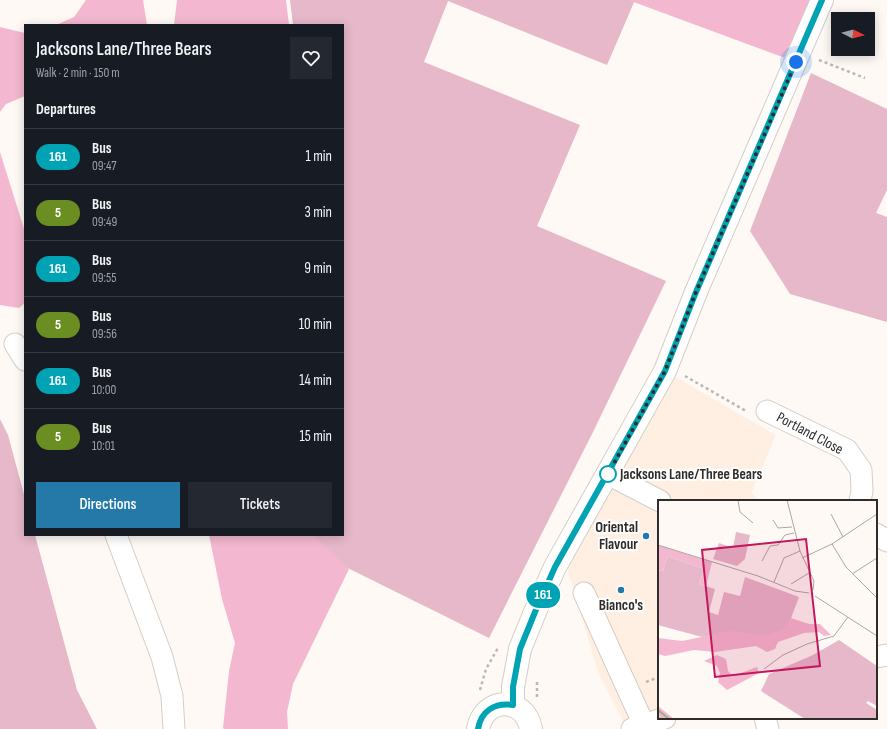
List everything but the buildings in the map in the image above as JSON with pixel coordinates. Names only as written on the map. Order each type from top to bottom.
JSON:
[{"type":"main road","points":[[513,705],[513,687],[520,649],[555,567],[608,474],[667,365],[696,292],[822,0]]},
{"type":"main road","points":[[478,729],[482,716],[487,711],[499,705],[513,705],[520,709],[530,722],[531,729]]},
{"type":"street","name":"Portland Close","points":[[768,411],[847,450],[861,470],[862,492],[860,500]]},
{"type":"street","points":[[608,474],[658,500]]},
{"type":"street","points":[[877,535],[887,541]]},
{"type":"street","points":[[116,536],[162,657],[172,696],[174,729]]},
{"type":"street","points":[[584,593],[638,727],[662,719]]},
{"type":"street","points":[[877,657],[887,655]]},
{"type":"street","points":[[764,719],[768,729]]},
{"type":"path","points":[[816,59],[865,78]]},
{"type":"path","points":[[667,365],[758,418],[768,411]]},
{"type":"path","points":[[536,703],[538,678]]},
{"type":"shaded area","points":[[86,0],[143,0],[147,24],[58,24],[74,17]]},
{"type":"shaded area","points":[[177,0],[286,0],[289,24],[174,24]]},
{"type":"shaded area","points":[[290,0],[635,0],[607,65],[448,1],[424,62],[580,125],[537,226],[666,281],[593,432],[489,638],[283,536],[344,536],[344,24],[293,24]]},
{"type":"shaded area","points":[[631,0],[822,0],[796,62]]},
{"type":"shaded area","points":[[0,27],[24,33],[24,96],[6,104],[0,112]]},
{"type":"shaded area","points":[[811,73],[887,109],[887,190],[876,213],[887,217],[887,322],[790,294],[750,231]]},
{"type":"shaded area","points":[[0,152],[24,229],[24,304],[19,308],[0,305]]},
{"type":"shaded area","points":[[665,371],[776,435],[751,494],[760,500],[658,500],[658,711],[624,723],[598,672],[563,554]]},
{"type":"shaded area","points":[[0,419],[8,435],[24,494],[24,536],[35,536],[77,690],[97,729],[0,729]]},
{"type":"shaded area","points":[[209,536],[314,536],[349,569],[293,684],[287,712],[288,729],[223,728],[229,671],[235,643],[222,599]]},
{"type":"bus line","name":"161","points":[[478,729],[482,716],[492,707],[506,704],[513,705],[513,687],[520,649],[535,612],[555,567],[665,371],[696,292],[822,0]]},
{"type":"place","name":"Jacksons Lane/Three Bears","points":[[608,474]]},
{"type":"place","name":"Oriental Flavour","points":[[646,536]]},
{"type":"place","name":"Bianco's","points":[[621,590]]},
{"type":"route","points":[[608,474],[665,371],[696,292],[796,62]]}]
